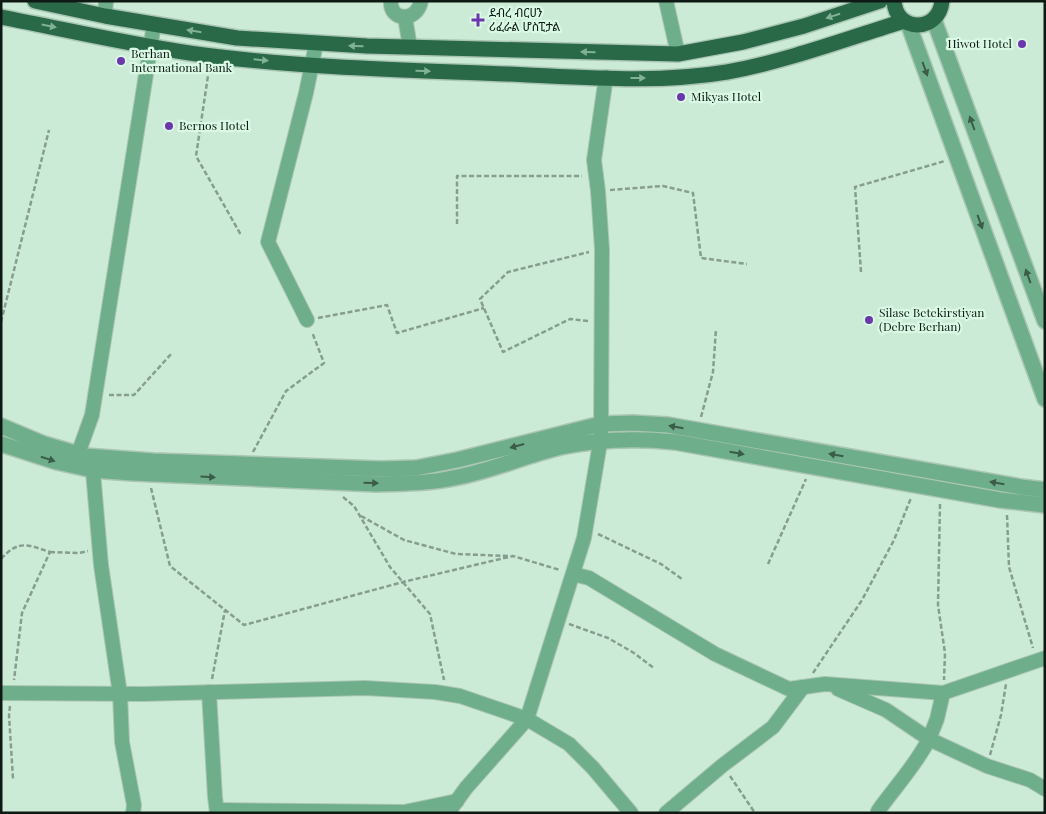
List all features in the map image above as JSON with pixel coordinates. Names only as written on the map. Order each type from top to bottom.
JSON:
[{"type":"highway","points":[[35,1],[106,9],[154,24],[237,38],[410,48],[678,54],[743,42],[804,26],[880,1]]},
{"type":"highway","points":[[894,1],[895,10],[906,22]]},
{"type":"highway","points":[[1,16],[211,55],[311,65],[606,78],[678,78],[728,72],[773,62],[906,22],[921,25],[934,20],[944,2]]},
{"type":"street","points":[[390,1],[390,6],[394,12],[399,16],[405,17],[416,13],[420,8],[421,1]]},
{"type":"street","points":[[666,1],[678,54]]},
{"type":"street","points":[[405,17],[410,48]]},
{"type":"street","points":[[934,20],[1045,321]]},
{"type":"street","points":[[906,22],[1045,399]]},
{"type":"street","points":[[133,813],[134,805],[122,742],[120,694],[88,460],[95,395],[120,249],[154,24]]},
{"type":"street","points":[[306,318],[268,242],[304,102],[316,44]]},
{"type":"street","points":[[448,813],[466,788],[527,719],[586,528],[601,424],[602,249],[594,160],[606,78]]},
{"type":"street","points":[[1,444],[57,462],[88,460],[153,461],[416,468],[495,451],[601,424],[632,423],[668,425],[1045,490]]},
{"type":"street","points":[[1,426],[88,460],[148,474],[325,482],[414,483],[448,480],[561,447],[600,441],[642,438],[1006,501],[1045,505]]},
{"type":"street","points":[[573,574],[589,578],[724,658],[788,689],[826,684],[943,693],[1041,659]]},
{"type":"street","points":[[826,684],[886,710],[929,739],[987,766],[1030,780],[1045,790]]},
{"type":"street","points":[[666,813],[722,765],[773,727],[803,687]]},
{"type":"street","points":[[7,693],[120,694],[365,688],[460,696],[527,719],[568,744],[593,768],[631,813]]},
{"type":"street","points":[[209,692],[217,811],[404,812],[456,801]]},
{"type":"street","points":[[878,813],[899,781],[922,753],[937,719],[943,693]]},
{"type":"path","points":[[211,55],[196,156],[240,235]]},
{"type":"path","points":[[1,322],[49,130]]},
{"type":"path","points":[[862,272],[855,187],[957,158]]},
{"type":"path","points":[[457,224],[457,176],[596,176]]},
{"type":"path","points":[[598,191],[663,186],[693,193],[700,258],[747,264]]},
{"type":"path","points":[[602,249],[508,272],[480,299],[503,352],[570,319],[602,322]]},
{"type":"path","points":[[247,464],[286,391],[324,363],[306,318],[387,305],[397,333],[484,308]]},
{"type":"path","points":[[697,430],[713,372],[716,329]]},
{"type":"path","points":[[95,395],[134,395],[172,353]]},
{"type":"path","points":[[768,564],[811,467]]},
{"type":"path","points":[[148,474],[170,566],[244,625],[402,582],[513,556]]},
{"type":"path","points":[[325,482],[354,506],[390,567],[430,614],[447,694]]},
{"type":"path","points":[[803,687],[862,600],[894,540],[916,485]]},
{"type":"path","points":[[940,490],[938,605],[945,653],[943,693]]},
{"type":"path","points":[[1006,501],[1009,567],[1041,659]]},
{"type":"path","points":[[359,515],[404,540],[456,554],[513,556],[573,574]]},
{"type":"path","points":[[586,528],[661,564],[682,579]]},
{"type":"path","points":[[1,559],[10,549],[26,544],[50,552],[79,553],[100,549]]},
{"type":"path","points":[[13,779],[7,693],[22,613],[50,552]]},
{"type":"path","points":[[209,692],[225,610]]},
{"type":"path","points":[[559,620],[608,638],[634,653],[654,668]]},
{"type":"path","points":[[987,766],[1001,715],[1008,670]]},
{"type":"path","points":[[722,765],[755,813]]},
{"type":"place","name":"ደብረ ብርሀን ሪፈራል ሆስፒታል","points":[[478,20]]},
{"type":"place","name":"Hiwot Hotel","points":[[1022,44]]},
{"type":"place","name":"Berhan International Bank","points":[[121,61]]},
{"type":"place","name":"Mikyas Hotel","points":[[681,97]]},
{"type":"place","name":"Bernos Hotel","points":[[169,126]]},
{"type":"place","name":"Silase Betekirstiyan (Debre Berhan)","points":[[869,320]]}]
